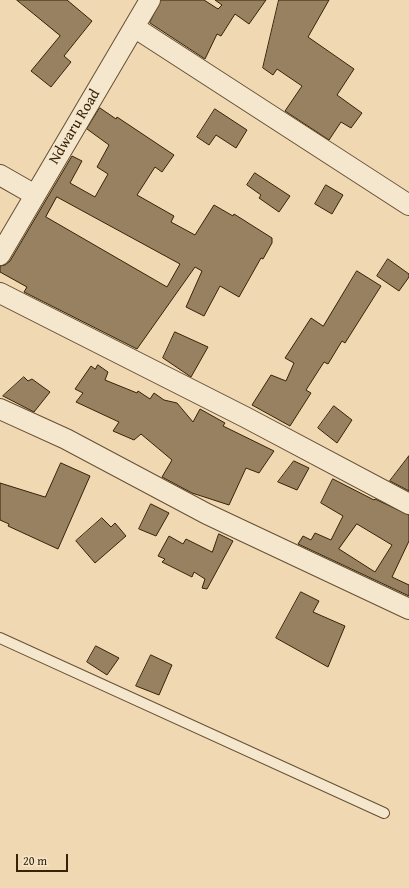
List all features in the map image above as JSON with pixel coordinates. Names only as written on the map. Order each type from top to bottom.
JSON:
[{"type":"street","name":"Ndwaru Road","points":[[0,255],[150,0]]},
{"type":"street","points":[[134,27],[409,205]]},
{"type":"street","points":[[0,175],[35,195]]},
{"type":"street","points":[[0,293],[245,417],[409,504]]},
{"type":"street","points":[[0,409],[66,439],[207,514],[409,609]]},
{"type":"lane","points":[[0,638],[384,813]]},
{"type":"building","points":[[17,0],[67,0],[92,21],[64,56],[71,62],[51,87],[31,71],[60,36]]},
{"type":"building","points":[[161,0],[204,0],[218,9],[222,5],[215,0],[266,0],[249,24],[235,14],[221,36],[217,34],[205,59],[150,23]]},
{"type":"building","points":[[279,0],[329,0],[308,37],[354,69],[337,95],[362,113],[351,128],[341,122],[329,140],[285,111],[302,86],[277,69],[273,75],[263,68]]},
{"type":"building","points":[[100,108],[116,119],[117,117],[174,155],[162,172],[155,167],[137,195],[174,216],[171,222],[195,235],[214,205],[233,216],[234,214],[272,238],[272,243],[263,259],[261,258],[239,297],[220,286],[204,316],[186,307],[202,271],[195,267],[137,349],[24,292],[27,287],[0,272],[0,266],[5,265],[10,261],[72,156],[82,161],[70,183],[95,197],[108,174],[97,167],[109,145],[87,129]],"holes":[[[57,197],[180,264],[167,287],[46,217]]]},
{"type":"building","points":[[215,109],[247,130],[236,148],[216,135],[209,145],[197,137]]},
{"type":"building","points":[[255,173],[290,196],[279,212],[259,198],[261,195],[247,185]]},
{"type":"building","points":[[326,185],[343,195],[332,214],[315,204]]},
{"type":"building","points":[[388,259],[409,274],[409,277],[399,291],[377,276]]},
{"type":"building","points":[[357,271],[381,286],[345,343],[342,341],[328,364],[324,362],[306,390],[311,393],[290,426],[252,405],[271,375],[286,381],[294,363],[285,358],[311,318],[323,326]]},
{"type":"building","points":[[175,332],[208,347],[191,377],[163,358]]},
{"type":"building","points":[[98,365],[108,372],[105,380],[137,393],[138,391],[150,399],[154,393],[164,400],[177,403],[193,422],[200,409],[225,423],[223,426],[274,451],[259,473],[246,468],[229,505],[192,493],[162,477],[172,460],[141,434],[134,440],[113,431],[119,422],[76,402],[83,393],[75,389],[91,366],[95,369]]},
{"type":"building","points":[[24,377],[28,381],[32,379],[50,392],[34,412],[3,396]]},
{"type":"building","points":[[334,406],[352,420],[337,443],[318,428]]},
{"type":"building","points":[[409,456],[409,491],[390,481]]},
{"type":"building","points":[[294,461],[309,468],[297,490],[278,482]]},
{"type":"building","points":[[61,463],[90,476],[58,549],[8,526],[9,524],[0,520],[0,483],[45,497]]},
{"type":"building","points":[[333,479],[374,500],[375,499],[409,515],[409,541],[392,577],[409,585],[409,596],[298,544],[303,536],[311,540],[315,533],[331,540],[343,516],[321,503]],"holes":[[[357,524],[392,545],[375,572],[339,549]]]},
{"type":"building","points":[[151,504],[169,513],[156,536],[139,529]]},
{"type":"building","points":[[102,518],[111,527],[115,523],[126,536],[95,563],[76,541]]},
{"type":"building","points":[[219,534],[233,541],[207,589],[202,588],[205,579],[194,572],[192,577],[162,562],[165,559],[158,556],[169,536],[183,544],[186,539],[212,552]]},
{"type":"building","points":[[301,592],[319,601],[313,612],[345,626],[328,667],[276,638]]},
{"type":"building","points":[[96,646],[119,658],[107,675],[87,662]]},
{"type":"building","points":[[151,655],[172,665],[159,695],[136,686]]}]
